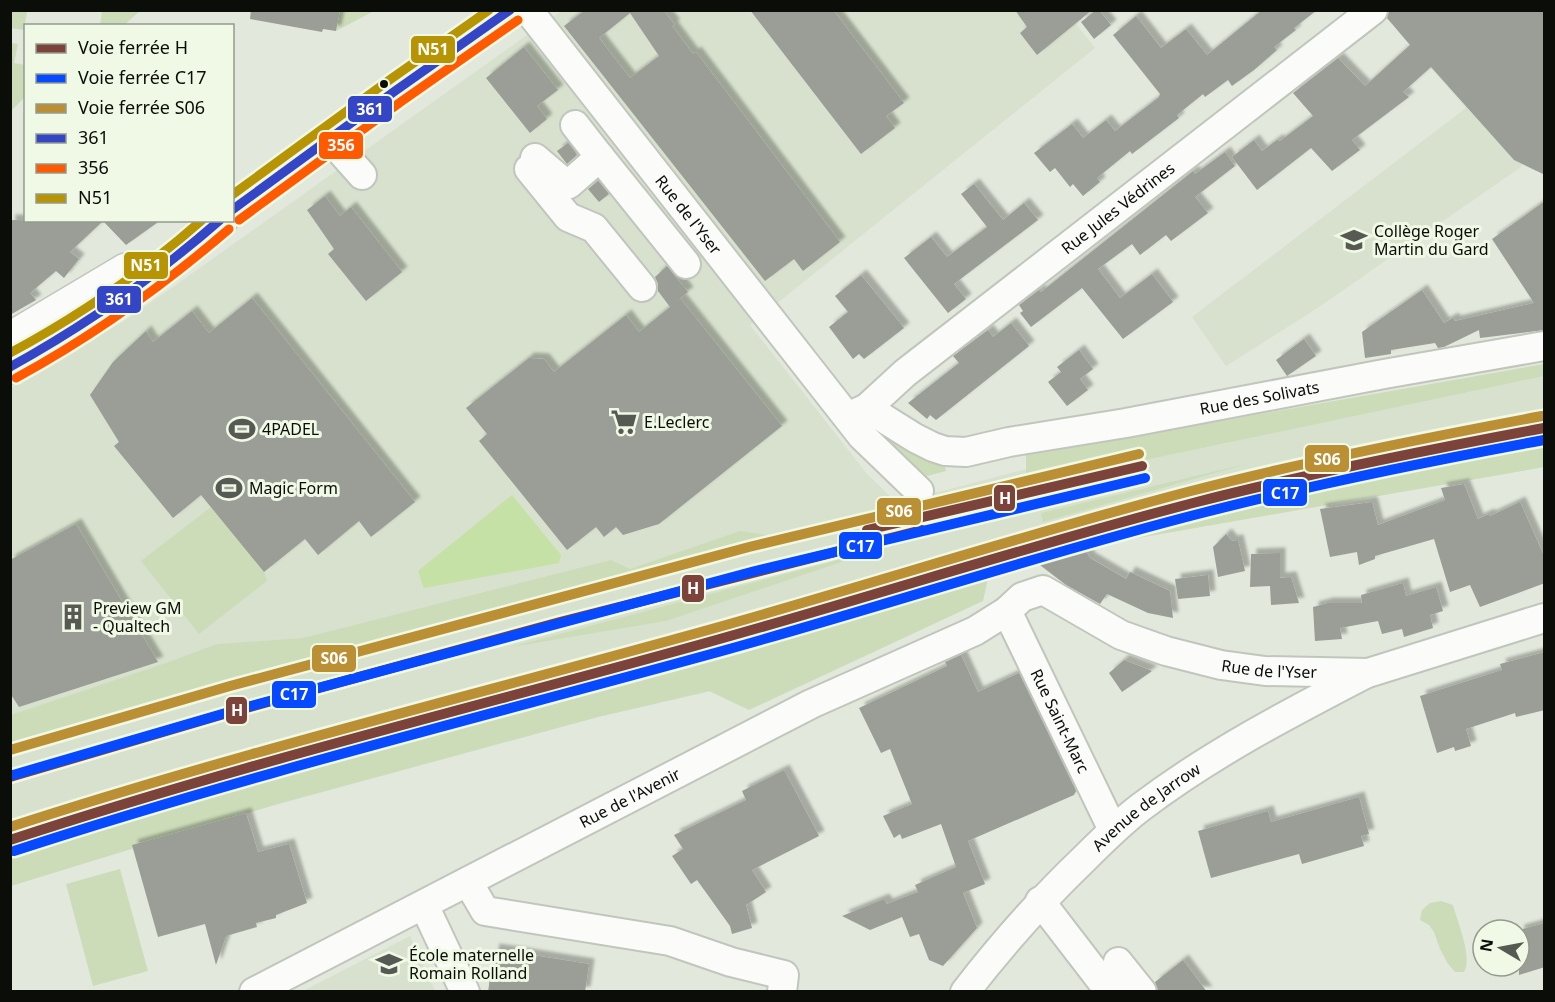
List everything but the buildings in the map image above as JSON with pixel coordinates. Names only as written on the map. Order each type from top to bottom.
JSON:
[{"type":"main road","points":[[234,209],[511,10]]},
{"type":"main road","points":[[10,339],[56,314],[201,222]]},
{"type":"main road","points":[[10,367],[58,342],[88,322],[197,242],[219,222]]},
{"type":"street","name":"Rue de l'Yser","points":[[528,10],[858,412],[933,447],[955,452],[976,450]]},
{"type":"street","name":"Rue Jules Védrines","points":[[858,412],[905,373],[1373,10]]},
{"type":"street","points":[[575,125],[686,264]]},
{"type":"street","points":[[330,139],[362,176]]},
{"type":"street","points":[[600,157],[569,184],[531,161],[568,217],[594,228],[642,287]]},
{"type":"street","name":"Rue des Solivats","points":[[976,450],[1009,442],[1126,423],[1545,346]]},
{"type":"street","name":"Rue de l'Yser","points":[[858,412],[862,436],[919,491]]},
{"type":"street","name":"Rue de l'Yser","points":[[1007,610],[1022,597],[1043,590],[1121,635],[1166,651],[1221,665],[1265,670],[1368,673],[1545,618]]},
{"type":"street","name":"Rue Saint-Marc","points":[[1007,610],[1113,830]]},
{"type":"street","name":"Rue de l'Avenir","points":[[254,992],[811,704],[975,631],[1007,610]]},
{"type":"street","name":"Avenue de Jarrow","points":[[965,992],[1040,901],[1113,830],[1140,808],[1190,772],[1277,720],[1368,673]]},
{"type":"street","points":[[468,882],[485,911],[670,941],[731,962],[784,975],[782,992]]},
{"type":"street","points":[[1040,901],[1110,992]]},
{"type":"street","points":[[424,905],[465,992]]},
{"type":"street","points":[[1118,962],[1142,992]]},
{"type":"shaded area","points":[[103,10],[140,11],[125,24],[100,24]]},
{"type":"shaded area","points":[[10,11],[27,11],[24,30],[11,28]]},
{"type":"shaded area","points":[[340,11],[374,11],[336,31]]},
{"type":"shaded area","points":[[561,11],[1075,11],[1082,19],[1076,24],[1095,48],[750,325],[867,474],[897,503],[1137,440],[1544,367],[1544,467],[1052,553],[1036,562],[798,625],[812,668],[598,717],[132,844],[11,886],[10,388],[124,321]]},
{"type":"shaded area","name":"Collège Roger Martin du Gard","points":[[1386,11],[1544,11],[1544,165],[1536,171],[1522,164],[1521,167],[1316,309],[1226,366],[1192,317],[1466,108],[1383,14]]},
{"type":"shaded area","points":[[11,43],[18,44],[14,63],[24,65],[24,98],[11,111]]},
{"type":"shaded area","points":[[1544,364],[1544,376],[1026,485],[1026,455]]},
{"type":"shaded area","points":[[869,426],[944,459],[946,471],[920,478]]},
{"type":"shaded area","points":[[1544,442],[1544,467],[1052,553],[1322,486]]},
{"type":"shaded area","points":[[1250,463],[1043,522],[1041,513]]},
{"type":"shaded area","points":[[1007,481],[1010,488],[509,614],[11,748],[11,715],[217,644],[303,638],[611,560],[630,569],[740,531],[774,536],[897,503]]},
{"type":"shaded area","points":[[512,495],[561,555],[559,563],[424,588],[418,571]]},
{"type":"shaded area","points":[[211,507],[264,572],[267,581],[199,634],[141,561]]},
{"type":"shaded area","points":[[883,548],[666,621],[511,647]]},
{"type":"shaded area","points":[[989,574],[983,601],[749,710],[709,691],[598,717],[281,803],[11,886],[10,851],[95,821]]},
{"type":"shaded area","points":[[120,869],[148,971],[93,986],[66,884]]},
{"type":"shaded area","points":[[1441,901],[1453,905],[1461,929],[1467,957],[1464,972],[1455,972],[1448,964],[1434,932],[1429,925],[1420,920],[1422,910],[1430,903]]},
{"type":"shaded area","name":"École maternelle Romain Rolland","points":[[410,936],[435,991],[303,991]]},
{"type":"rail line","name":"S06","points":[[10,827],[184,774],[708,630],[1130,507],[1322,460],[1542,416]]},
{"type":"rail line","name":"H","points":[[10,840],[271,761],[709,642],[1132,519],[1324,472],[1544,428]]},
{"type":"rail line","name":"C17","points":[[14,851],[361,748],[711,654],[1140,529],[1330,483],[1544,440]]},
{"type":"rail line","name":"S06","points":[[10,750],[230,686],[749,547],[1139,454]]},
{"type":"rail line","name":"H","points":[[867,530],[1142,466]]},
{"type":"rail line","name":"C17","points":[[13,775],[236,710],[755,571],[1145,478]]},
{"type":"rail line","name":"H","points":[[10,777],[224,714],[560,622],[922,530]]},
{"type":"transit line","name":"N51","points":[[234,194],[489,10]]},
{"type":"transit line","name":"361","points":[[234,209],[510,10]]},
{"type":"transit line","name":"356","points":[[239,220],[518,20]]},
{"type":"transit line","name":"N51","points":[[10,353],[61,324],[110,292],[157,258],[200,222]]},
{"type":"transit line","name":"361","points":[[10,367],[119,299],[218,222]]},
{"type":"transit line","name":"356","points":[[16,378],[127,309],[229,229]]},
{"type":"place","name":"Collège Roger Martin du Gard","points":[[1354,240]]},
{"type":"place","name":"E.Leclerc","points":[[624,422]]},
{"type":"place","name":"4PADEL","points":[[242,429]]},
{"type":"place","name":"Magic Form","points":[[229,488]]},
{"type":"place","name":"Preview GM - Qualtech","points":[[73,617]]},
{"type":"place","name":"École maternelle Romain Rolland","points":[[389,964]]}]
